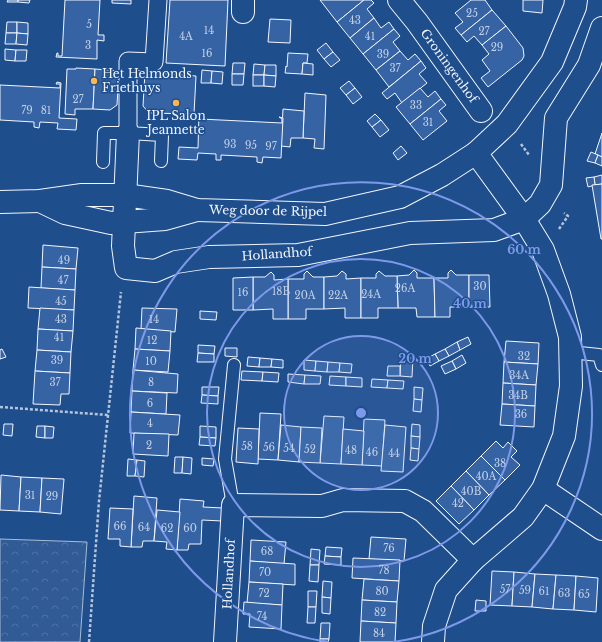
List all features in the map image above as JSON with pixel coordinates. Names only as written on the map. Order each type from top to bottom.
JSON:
[{"type":"street","points":[[126,268],[123,246],[128,133],[128,61],[154,62],[158,0]]},
{"type":"street","name":"Groningenhof","points":[[399,0],[417,22],[481,110]]},
{"type":"street","name":"Groningenhof","points":[[417,22],[418,0]]},
{"type":"street","name":"Weg door de Rijpel","points":[[0,202],[40,201],[82,195],[125,195],[167,201],[197,210],[325,214],[400,197],[442,175],[476,152],[507,124],[552,62],[575,7],[576,0]]},
{"type":"street","name":"Hollandhof","points":[[126,268],[155,271],[176,262],[209,257],[298,255],[410,233],[494,230],[524,219],[540,204],[551,185],[556,118],[589,65],[602,28]]},
{"type":"street","points":[[434,642],[434,626],[446,590],[473,560],[523,517],[543,489],[564,436],[571,386],[570,337],[559,294],[543,250],[524,219],[476,152]]},
{"type":"street","name":"Weg door de Rijpel","points":[[40,201],[65,214],[111,223],[166,219],[197,210]]},
{"type":"street","points":[[543,489],[602,529]]},
{"type":"street","points":[[233,505],[322,506],[343,500],[405,501],[423,511],[473,560]]},
{"type":"street","name":"Hollandhof","points":[[225,642],[233,505]]},
{"type":"lane","points":[[103,162],[104,133],[162,135],[161,161]]},
{"type":"lane","points":[[570,352],[599,355],[602,365]]},
{"type":"lane","points":[[233,505],[225,459],[234,365]]},
{"type":"path","points":[[89,642],[99,501],[121,286],[126,268]]},
{"type":"path","points":[[0,407],[108,415]]},
{"type":"green space","points":[[0,539],[87,542],[80,642],[0,642]]},
{"type":"building","points":[[8,0],[18,0],[18,2],[7,2]]},
{"type":"building","points":[[18,0],[30,0],[29,3],[18,2]]},
{"type":"building","points":[[65,0],[100,0],[98,35],[104,35],[104,41],[97,40],[97,59],[56,57],[57,53],[58,56],[62,56]]},
{"type":"building","points":[[112,0],[131,0],[131,4],[112,3]]},
{"type":"building","points":[[170,0],[228,0],[225,66],[166,63]]},
{"type":"building","points":[[320,0],[364,0],[337,22]]},
{"type":"building","points":[[364,0],[371,0],[374,3],[367,9],[374,18],[350,38],[337,22]]},
{"type":"building","points":[[471,0],[485,0],[492,10],[461,35],[455,28],[463,22],[455,13]]},
{"type":"building","points":[[523,0],[543,0],[542,13],[523,11]]},
{"type":"building","points":[[492,10],[506,26],[482,45],[474,36],[467,42],[461,35]]},
{"type":"building","points":[[374,18],[381,28],[389,22],[394,29],[363,54],[350,38]]},
{"type":"building","points":[[270,19],[291,20],[290,43],[268,42]]},
{"type":"building","points":[[7,22],[17,22],[17,33],[6,33]]},
{"type":"building","points":[[17,22],[28,23],[28,34],[17,33]]},
{"type":"building","points":[[506,26],[523,48],[524,56],[522,60],[488,87],[481,78],[490,71],[482,60],[489,54],[482,45]]},
{"type":"building","points":[[394,29],[400,36],[393,42],[400,51],[376,70],[363,54]]},
{"type":"building","points":[[6,33],[17,33],[16,44],[5,44]]},
{"type":"building","points":[[17,33],[28,34],[27,45],[16,44]]},
{"type":"building","points":[[326,43],[333,52],[324,59],[317,50]]},
{"type":"building","points":[[5,49],[16,50],[15,61],[5,60]]},
{"type":"building","points":[[16,50],[27,50],[26,61],[15,61]]},
{"type":"building","points":[[400,51],[408,60],[415,54],[421,61],[389,87],[376,70]]},
{"type":"building","points":[[333,52],[340,60],[331,67],[324,59]]},
{"type":"building","points":[[288,53],[308,54],[307,63],[303,63],[302,74],[285,73]]},
{"type":"building","points":[[421,61],[426,68],[419,74],[427,83],[402,103],[395,93],[387,99],[382,93]]},
{"type":"building","points":[[233,63],[245,63],[244,74],[232,74]]},
{"type":"building","points":[[303,63],[313,64],[313,75],[302,74]]},
{"type":"building","points":[[254,64],[265,65],[264,75],[253,75]]},
{"type":"building","points":[[265,65],[276,65],[276,76],[264,75]]},
{"type":"building","points":[[67,69],[95,69],[93,109],[75,109],[75,115],[65,114]]},
{"type":"building","points":[[95,69],[119,71],[117,105],[110,110],[93,109]]},
{"type":"building","points":[[202,70],[212,71],[211,83],[201,83]]},
{"type":"building","points":[[212,71],[223,72],[222,84],[211,83]]},
{"type":"building","points":[[145,72],[196,76],[194,114],[149,113],[143,106]]},
{"type":"building","points":[[232,74],[244,74],[243,85],[232,85]]},
{"type":"building","points":[[253,75],[264,75],[264,86],[253,86]]},
{"type":"building","points":[[264,75],[276,76],[275,87],[264,86]]},
{"type":"building","points":[[349,81],[355,88],[346,95],[340,88]]},
{"type":"building","points":[[57,82],[61,83],[59,118],[77,119],[76,130],[57,129],[58,123],[40,122],[39,128],[34,127],[34,122],[0,120],[0,85],[60,88],[60,84],[56,84]]},
{"type":"building","points":[[355,88],[362,97],[353,104],[346,95]]},
{"type":"building","points":[[420,88],[428,97],[435,91],[441,99],[410,124],[396,107]]},
{"type":"building","points":[[305,93],[326,95],[324,149],[314,148],[315,139],[303,138]]},
{"type":"building","points":[[441,99],[446,105],[439,111],[447,121],[423,140],[410,124]]},
{"type":"building","points":[[283,109],[304,111],[303,138],[291,138],[290,147],[281,146]]},
{"type":"building","points":[[199,113],[204,113],[200,114],[200,119],[282,123],[282,119],[279,117],[283,118],[281,158],[263,157],[262,163],[257,162],[257,157],[221,155],[221,160],[216,160],[216,154],[198,153],[197,160],[178,159],[179,147],[198,148]]},
{"type":"building","points":[[375,114],[381,120],[372,127],[367,121]]},
{"type":"building","points":[[381,120],[389,130],[380,137],[372,127]]},
{"type":"building","points":[[602,133],[602,157],[595,154]]},
{"type":"building","points":[[401,146],[407,153],[398,160],[393,153]]},
{"type":"building","points":[[591,152],[598,155],[595,163],[587,161]]},
{"type":"building","points":[[598,155],[602,157],[602,166],[595,163]]},
{"type":"building","points":[[602,175],[602,184],[595,185],[594,177]]},
{"type":"building","points":[[594,177],[595,185],[588,187],[586,178]]},
{"type":"building","points":[[602,184],[602,239],[601,239],[592,185]]},
{"type":"building","points":[[43,245],[78,248],[76,269],[42,267]]},
{"type":"building","points":[[42,267],[76,269],[75,290],[41,288]]},
{"type":"building","points":[[414,270],[417,273],[417,278],[434,278],[435,317],[417,317],[416,308],[398,308],[397,276],[409,275]]},
{"type":"building","points":[[451,270],[456,275],[469,275],[469,307],[450,307],[450,317],[435,317],[434,278],[448,278],[448,273]]},
{"type":"building","points":[[307,271],[313,277],[324,277],[324,309],[306,309],[306,319],[288,319],[288,279],[304,279],[304,274]]},
{"type":"building","points":[[342,271],[346,274],[346,279],[361,278],[361,318],[345,318],[345,308],[324,309],[324,277],[337,276]]},
{"type":"building","points":[[379,271],[385,276],[397,276],[398,308],[378,308],[378,318],[361,318],[361,278],[376,278],[376,274]]},
{"type":"building","points":[[271,272],[274,275],[274,280],[288,279],[288,319],[273,319],[273,309],[253,310],[253,277],[265,277]]},
{"type":"building","points":[[469,275],[489,275],[490,307],[469,307]]},
{"type":"building","points":[[253,277],[253,310],[233,310],[233,278]]},
{"type":"building","points":[[29,287],[75,290],[74,310],[28,308]]},
{"type":"building","points":[[40,308],[74,310],[73,331],[38,329]]},
{"type":"building","points":[[142,308],[177,309],[175,332],[141,329]]},
{"type":"building","points":[[200,311],[217,312],[216,320],[200,319]]},
{"type":"building","points":[[136,328],[171,331],[170,351],[135,349]]},
{"type":"building","points":[[38,329],[73,331],[71,352],[37,350]]},
{"type":"building","points":[[468,337],[471,344],[460,350],[457,342]]},
{"type":"building","points":[[506,341],[539,343],[538,364],[504,362]]},
{"type":"building","points":[[457,342],[460,350],[449,356],[445,349]]},
{"type":"building","points":[[198,345],[215,346],[214,354],[198,353]]},
{"type":"building","points":[[225,348],[237,348],[237,357],[225,356]]},
{"type":"building","points":[[2,349],[6,357],[0,359],[0,350]]},
{"type":"building","points":[[135,349],[170,351],[168,372],[133,370]]},
{"type":"building","points":[[445,349],[449,356],[439,361],[435,354]]},
{"type":"building","points":[[37,350],[71,352],[70,373],[35,371]]},
{"type":"building","points":[[198,353],[214,354],[214,362],[197,362]]},
{"type":"building","points":[[435,354],[439,361],[430,366],[426,359]]},
{"type":"building","points":[[462,355],[466,363],[456,369],[452,361]]},
{"type":"building","points":[[248,357],[260,358],[259,367],[247,366]]},
{"type":"building","points":[[260,358],[272,359],[271,367],[259,367]]},
{"type":"building","points":[[401,358],[413,358],[412,377],[400,376]]},
{"type":"building","points":[[272,359],[283,360],[283,368],[271,367]]},
{"type":"building","points":[[304,360],[316,361],[315,371],[304,370]]},
{"type":"building","points":[[316,361],[328,362],[327,372],[315,371]]},
{"type":"building","points":[[452,361],[456,369],[445,374],[441,366]]},
{"type":"building","points":[[328,362],[340,363],[339,372],[327,372]]},
{"type":"building","points":[[504,362],[538,364],[536,385],[503,383]]},
{"type":"building","points":[[340,363],[352,364],[351,373],[339,372]]},
{"type":"building","points":[[388,366],[400,366],[400,376],[387,376]]},
{"type":"building","points":[[133,370],[178,374],[177,393],[132,391]]},
{"type":"building","points":[[35,371],[70,373],[69,394],[61,394],[60,405],[33,404]]},
{"type":"building","points":[[242,371],[263,372],[262,381],[241,380]]},
{"type":"building","points":[[263,372],[279,373],[278,382],[262,381]]},
{"type":"building","points":[[288,374],[305,375],[304,384],[288,382]]},
{"type":"building","points":[[305,375],[321,376],[320,384],[304,384]]},
{"type":"building","points":[[330,376],[346,377],[346,386],[329,385]]},
{"type":"building","points":[[346,377],[362,378],[362,387],[346,386]]},
{"type":"building","points":[[372,379],[388,380],[387,388],[371,387]]},
{"type":"building","points":[[388,380],[404,381],[403,389],[387,388]]},
{"type":"building","points":[[503,383],[536,385],[535,406],[502,404]]},
{"type":"building","points":[[202,387],[219,387],[218,396],[202,395]]},
{"type":"building","points":[[414,387],[423,388],[422,400],[414,399]]},
{"type":"building","points":[[132,391],[167,393],[166,414],[131,412]]},
{"type":"building","points":[[202,395],[218,396],[218,404],[201,403]]},
{"type":"building","points":[[414,399],[422,400],[421,412],[413,411]]},
{"type":"building","points":[[502,404],[535,406],[534,427],[500,425]]},
{"type":"building","points":[[131,412],[180,415],[178,435],[130,433]]},
{"type":"building","points":[[260,413],[281,414],[278,460],[258,459]]},
{"type":"building","points":[[324,416],[344,417],[341,464],[320,463]]},
{"type":"building","points":[[364,419],[385,420],[382,466],[362,465]]},
{"type":"building","points":[[4,424],[13,424],[12,436],[3,435]]},
{"type":"building","points":[[412,424],[420,425],[420,437],[411,436]]},
{"type":"building","points":[[281,425],[301,427],[299,462],[278,460]]},
{"type":"building","points":[[385,425],[406,427],[403,472],[381,471]]},
{"type":"building","points":[[37,426],[45,426],[45,438],[36,437]]},
{"type":"building","points":[[45,426],[54,427],[53,438],[45,438]]},
{"type":"building","points":[[200,426],[216,427],[216,438],[200,437]]},
{"type":"building","points":[[301,427],[322,428],[320,463],[299,462]]},
{"type":"building","points":[[238,428],[259,429],[258,464],[236,462]]},
{"type":"building","points":[[343,429],[364,431],[362,465],[341,464]]},
{"type":"building","points":[[134,433],[169,434],[168,456],[133,454]]},
{"type":"building","points":[[411,436],[420,437],[419,449],[411,448]]},
{"type":"building","points":[[200,437],[216,438],[215,446],[199,445]]},
{"type":"building","points":[[496,441],[503,448],[508,442],[517,451],[511,457],[520,465],[505,480],[481,456]]},
{"type":"building","points":[[411,448],[419,449],[418,461],[410,460]]},
{"type":"building","points":[[481,456],[505,480],[489,495],[466,471]]},
{"type":"building","points":[[175,457],[183,457],[182,473],[174,473]]},
{"type":"building","points":[[183,457],[192,458],[191,474],[182,473]]},
{"type":"building","points":[[202,458],[214,459],[213,466],[202,465]]},
{"type":"building","points":[[128,459],[137,460],[135,476],[127,476]]},
{"type":"building","points":[[137,460],[145,461],[144,477],[135,476]]},
{"type":"building","points":[[466,471],[489,495],[474,510],[451,486]]},
{"type":"building","points":[[1,475],[21,477],[19,511],[0,510]]},
{"type":"building","points":[[21,477],[42,478],[40,512],[19,511]]},
{"type":"building","points":[[42,478],[64,479],[61,514],[40,512]]},
{"type":"building","points":[[451,486],[474,510],[459,524],[436,501]]},
{"type":"building","points":[[134,496],[157,498],[154,541],[143,541],[142,547],[131,547]]},
{"type":"building","points":[[180,499],[204,501],[203,507],[223,508],[222,521],[202,520],[201,544],[189,544],[188,550],[177,550]]},
{"type":"building","points":[[110,508],[133,509],[131,547],[120,546],[120,539],[108,539]]},
{"type":"building","points":[[157,510],[180,512],[177,550],[166,549],[167,542],[154,541]]},
{"type":"building","points":[[371,537],[406,539],[404,561],[369,559]]},
{"type":"building","points":[[251,540],[286,542],[284,564],[250,561]]},
{"type":"building","points":[[326,547],[342,548],[341,557],[325,556]]},
{"type":"building","points":[[311,549],[320,550],[319,565],[310,565]]},
{"type":"building","points":[[325,556],[341,557],[341,565],[324,564]]},
{"type":"building","points":[[353,558],[400,560],[399,581],[352,578]]},
{"type":"building","points":[[250,561],[295,564],[295,585],[249,582]]},
{"type":"building","points":[[310,565],[319,565],[318,582],[309,581]]},
{"type":"building","points":[[492,571],[514,572],[512,606],[490,605]]},
{"type":"building","points":[[514,572],[535,574],[532,607],[512,606]]},
{"type":"building","points":[[535,574],[556,575],[553,609],[532,607]]},
{"type":"building","points":[[556,575],[576,576],[574,610],[553,609]]},
{"type":"building","points":[[576,576],[598,578],[596,612],[574,610]]},
{"type":"building","points":[[364,579],[399,581],[397,602],[362,600]]},
{"type":"building","points":[[323,581],[332,582],[331,598],[322,597]]},
{"type":"building","points":[[249,582],[283,584],[282,605],[247,603]]},
{"type":"building","points":[[308,591],[317,591],[316,607],[308,607]]},
{"type":"building","points":[[322,597],[331,598],[330,614],[322,613]]},
{"type":"building","points":[[362,600],[397,602],[396,623],[361,621]]},
{"type":"building","points":[[476,600],[486,601],[486,611],[475,611]]},
{"type":"building","points":[[244,602],[282,605],[281,629],[249,627],[250,614],[243,614]]},
{"type":"building","points":[[308,607],[316,607],[315,623],[307,623]]},
{"type":"building","points":[[361,621],[396,623],[395,642],[360,642]]},
{"type":"building","points":[[321,623],[330,623],[329,639],[320,639]]},
{"type":"building","points":[[320,639],[329,639],[328,642],[320,642]]},
{"type":"place","name":"Het Helmonds Friethuys","points":[[94,81]]},
{"type":"place","name":"IPL Salon Jeannette","points":[[176,103]]}]
